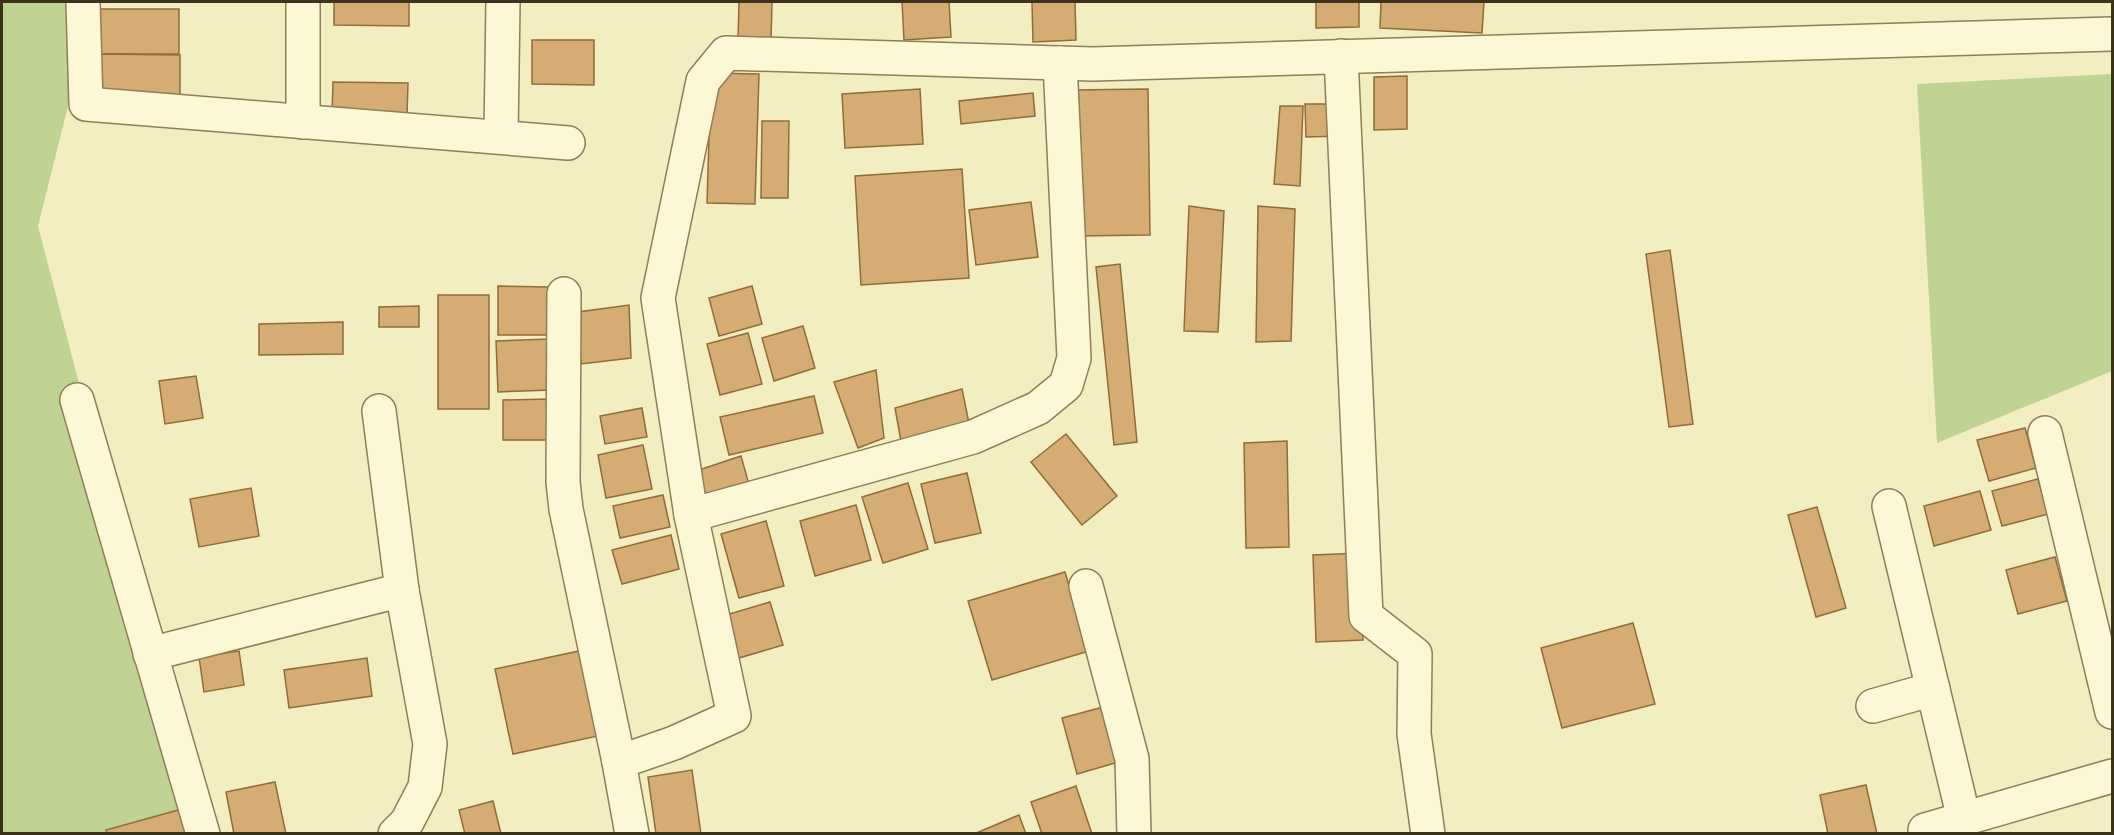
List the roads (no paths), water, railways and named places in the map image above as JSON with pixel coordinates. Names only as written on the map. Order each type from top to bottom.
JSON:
[{"type":"street","points":[[83,2],[86,105],[568,142]]},
{"type":"street","points":[[303,2],[303,122]]},
{"type":"street","points":[[501,137],[502,2]]},
{"type":"street","points":[[618,762],[674,743],[734,716],[692,515],[658,298],[703,81],[726,53],[1093,64],[2112,34]]},
{"type":"street","points":[[1341,56],[1366,616],[1415,654],[1414,734],[1428,834]]},
{"type":"street","points":[[692,515],[973,437],[1038,408],[1066,385],[1074,358],[1060,63]]},
{"type":"street","points":[[564,294],[562,482],[632,834]]},
{"type":"street","points":[[77,400],[203,834]]},
{"type":"street","points":[[379,411],[402,590],[430,744],[425,787],[407,822],[395,834]]},
{"type":"street","points":[[2045,433],[2112,712]]},
{"type":"street","points":[[1889,506],[1964,819]]},
{"type":"street","points":[[1086,585],[1132,759],[1134,834]]},
{"type":"street","points":[[150,654],[402,590]]},
{"type":"street","points":[[1873,706],[1934,689]]},
{"type":"street","points":[[1925,830],[2112,776]]}]
